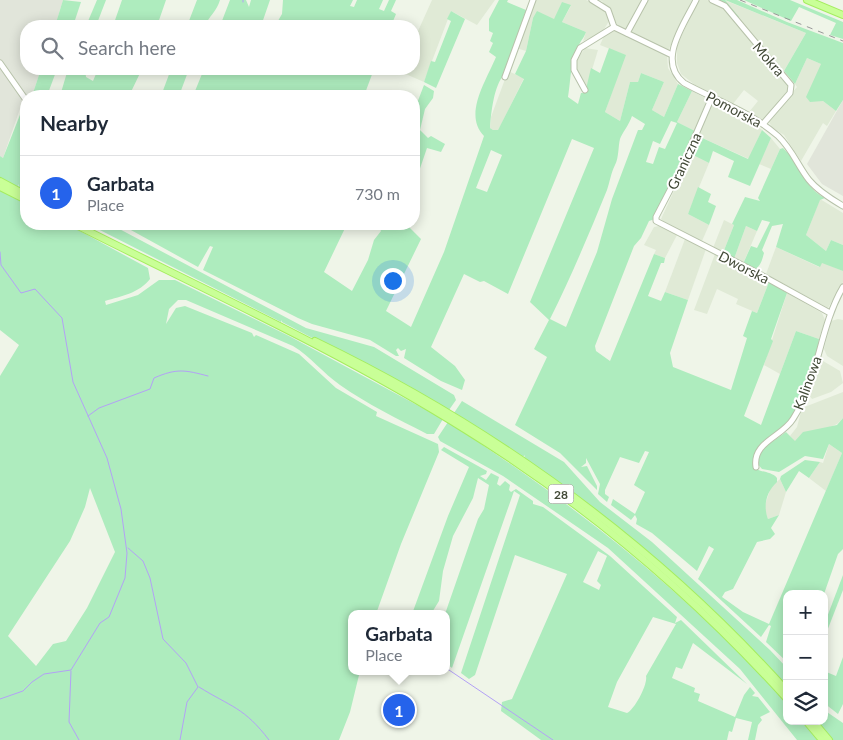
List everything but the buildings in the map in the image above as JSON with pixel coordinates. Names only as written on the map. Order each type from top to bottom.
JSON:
[{"type":"main road","points":[[807,0],[843,15]]},
{"type":"main road","points":[[0,181],[20,192]]},
{"type":"main road","points":[[0,187],[20,197]]},
{"type":"main road","name":"28","points":[[86,230],[388,384],[499,451],[579,508],[650,565],[709,619],[783,695]]},
{"type":"main road","name":"28","points":[[94,230],[368,368],[438,406],[501,446],[579,500],[655,562],[724,625],[783,687]]},
{"type":"main road","points":[[809,725],[822,740]]},
{"type":"main road","points":[[817,725],[829,740]]},
{"type":"street","points":[[505,77],[533,0]]},
{"type":"street","points":[[592,0],[608,10],[614,27],[672,55],[696,0]]},
{"type":"street","points":[[627,33],[645,0]]},
{"type":"street","name":"Mokra","points":[[712,0],[725,6],[791,85],[790,93],[763,124]]},
{"type":"street","points":[[585,90],[573,66],[580,48],[614,27]]},
{"type":"street","name":"Pomorska","points":[[672,55],[674,67],[680,80],[763,124],[784,143],[810,181],[843,206]]},
{"type":"street","points":[[0,63],[20,91]]},
{"type":"street","name":"Graniczna","points":[[658,223],[656,217],[681,169],[712,97]]},
{"type":"street","name":"Dworska","points":[[658,223],[752,270],[830,313]]},
{"type":"street","name":"Kalinowa","points":[[756,467],[756,460],[762,445],[783,431],[798,409],[813,373],[830,313],[843,287]]},
{"type":"shaded area","points":[[0,0],[63,0],[57,20],[20,20],[20,75],[39,75],[34,90],[20,90],[20,109],[3,158],[0,156]]},
{"type":"shaded area","points":[[432,0],[495,0],[477,25],[451,11],[424,82],[408,75],[420,75],[420,27]]},
{"type":"shaded area","points":[[534,0],[586,0],[599,5],[611,18],[601,34],[583,41],[586,32],[562,22],[571,6],[554,19],[533,18],[526,51],[516,48]]},
{"type":"shaded area","points":[[596,0],[644,0],[627,29],[624,30],[619,27],[602,1]]},
{"type":"shaded area","points":[[647,0],[692,0],[668,51],[631,33],[630,30]]},
{"type":"shaded area","points":[[698,0],[707,0],[722,5],[789,85],[790,90],[763,120],[749,112],[758,101],[744,90],[733,104],[695,85],[681,74],[677,63],[677,46]]},
{"type":"shaded area","points":[[724,0],[806,33],[784,71],[736,15]]},
{"type":"shaded area","points":[[613,30],[667,54],[668,68],[678,84],[664,117],[652,110],[664,82],[641,73],[638,82],[630,82],[620,121],[605,112],[625,55],[600,45],[604,36]]},
{"type":"shaded area","points":[[585,48],[598,50],[587,86],[575,71],[576,62]]},
{"type":"shaded area","points":[[807,58],[821,64],[816,100],[823,101],[836,111],[827,126],[823,123],[801,161],[784,135],[773,128],[768,121],[797,87],[795,84]]},
{"type":"shaded area","points":[[508,71],[524,78],[498,130],[493,130],[490,128],[491,117]]},
{"type":"shaded area","points":[[692,91],[707,99],[695,131],[677,122]]},
{"type":"shaded area","points":[[843,100],[843,196],[822,184],[807,164]]},
{"type":"shaded area","points":[[715,104],[751,121],[762,130],[749,159],[698,136],[711,105]]},
{"type":"shaded area","points":[[771,138],[780,149],[771,169],[759,164]]},
{"type":"shaded area","points":[[691,154],[709,163],[688,214],[709,225],[702,241],[661,219]]},
{"type":"shaded area","points":[[820,199],[843,213],[843,245],[831,240],[826,251],[806,235]]},
{"type":"shaded area","points":[[724,220],[734,225],[723,253],[713,248]]},
{"type":"shaded area","points":[[659,226],[677,235],[665,258],[654,254],[656,250],[644,245],[654,227]]},
{"type":"shaded area","points":[[746,226],[757,231],[743,264],[734,259]]},
{"type":"shaded area","points":[[685,239],[706,249],[688,300],[665,292]]},
{"type":"shaded area","points":[[776,247],[819,267],[822,262],[843,271],[843,282],[828,308],[766,274]]},
{"type":"shaded area","points":[[715,254],[769,282],[757,313],[736,304],[738,299],[717,289],[707,314],[694,310]]},
{"type":"shaded area","points":[[787,293],[822,313],[825,320],[819,339],[796,331],[780,374],[764,365]]},
{"type":"shaded area","points":[[843,320],[843,366],[827,356],[824,349],[831,321]]},
{"type":"shaded area","points":[[823,361],[840,371],[843,383],[831,392],[812,399],[809,395]]},
{"type":"shaded area","points":[[843,392],[843,418],[837,424],[795,442],[790,436],[797,427],[802,408]]},
{"type":"shaded area","points":[[829,444],[842,453],[826,491],[809,478],[820,462],[823,463]]},
{"type":"shaded area","points":[[780,479],[786,492],[779,515],[768,519],[764,508],[771,487]]},
{"type":"green space","points":[[63,0],[81,2],[75,20],[57,20]]},
{"type":"green space","points":[[97,0],[106,0],[98,20],[89,20]]},
{"type":"green space","points":[[122,0],[166,0],[159,20],[115,20]]},
{"type":"green space","points":[[197,0],[220,0],[208,20],[189,20]]},
{"type":"green space","points":[[230,0],[246,0],[249,7],[251,0],[270,0],[263,20],[222,20]]},
{"type":"green space","points":[[283,0],[353,0],[350,6],[354,7],[357,0],[383,0],[379,9],[384,11],[389,0],[396,0],[391,11],[396,14],[394,20],[278,20],[282,14]]},
{"type":"green space","points":[[499,0],[508,0],[507,2],[526,10],[504,75],[495,92],[490,128],[493,130],[498,130],[524,79],[515,74],[526,51],[533,18],[537,11],[554,19],[562,2],[571,5],[562,22],[586,32],[574,58],[568,97],[578,104],[581,93],[585,93],[591,68],[600,73],[609,48],[626,55],[605,112],[620,121],[630,82],[638,82],[641,73],[664,82],[652,110],[664,117],[678,84],[692,91],[677,122],[695,131],[677,177],[655,219],[649,221],[641,238],[634,246],[595,346],[596,351],[610,361],[654,254],[665,258],[664,263],[661,263],[648,296],[661,301],[665,292],[688,300],[670,353],[673,367],[731,390],[747,338],[743,336],[752,311],[757,313],[769,282],[787,293],[771,339],[773,341],[744,416],[761,425],[796,331],[819,339],[812,373],[798,407],[782,432],[760,449],[754,460],[753,467],[772,474],[777,478],[777,482],[770,490],[766,499],[768,519],[779,515],[771,528],[775,534],[770,539],[757,542],[733,589],[725,592],[722,597],[743,612],[769,624],[783,591],[783,658],[766,642],[771,626],[769,625],[761,637],[698,579],[714,549],[709,546],[697,571],[652,533],[636,524],[637,519],[635,515],[631,520],[611,505],[613,499],[635,514],[645,492],[634,485],[649,452],[645,451],[639,463],[620,457],[605,490],[605,494],[609,497],[607,502],[598,494],[600,484],[586,458],[586,463],[581,467],[587,466],[597,486],[597,490],[560,453],[515,425],[547,357],[534,349],[549,320],[530,302],[594,148],[572,139],[508,294],[484,281],[480,282],[464,274],[431,347],[455,366],[465,380],[462,390],[441,381],[404,358],[406,349],[401,351],[398,348],[396,350],[399,356],[396,356],[370,340],[312,324],[203,270],[213,247],[210,246],[198,267],[131,230],[344,230],[324,272],[352,291],[368,260],[374,240],[380,230],[412,230],[421,239],[386,311],[411,327],[444,252],[484,136],[478,128],[476,108],[482,87],[496,57],[489,52],[493,43],[490,41],[493,33],[489,31],[489,19]],"holes":[[[632,116],[645,124],[642,130],[638,130],[612,199],[597,252],[566,327],[550,319],[580,255],[607,190],[617,159],[620,139]],[[671,121],[677,123],[665,149],[659,147],[653,164],[646,162],[653,141],[660,144]],[[491,150],[502,155],[487,192],[476,188]]]},
{"type":"green space","points":[[715,0],[725,0],[739,17],[735,18]]},
{"type":"green space","points":[[725,0],[737,0],[787,22],[843,43],[843,100],[836,111],[823,101],[810,102],[806,97],[821,64],[807,58],[795,84],[784,71],[806,33]]},
{"type":"green space","points":[[744,0],[790,0],[843,22],[843,39],[830,35],[836,23],[799,7],[791,21]]},
{"type":"green space","points":[[451,11],[465,19],[436,88],[424,82],[431,61],[435,62],[451,21],[447,19]]},
{"type":"green space","points":[[39,75],[55,75],[49,90],[34,90]]},
{"type":"green space","points":[[66,75],[86,75],[93,81],[96,75],[139,75],[132,90],[62,90]]},
{"type":"green space","points":[[169,75],[187,75],[181,90],[163,90]]},
{"type":"green space","points":[[202,75],[372,75],[366,90],[195,90]]},
{"type":"green space","points":[[424,85],[434,91],[433,98],[425,109],[420,130],[420,95]]},
{"type":"green space","points":[[20,115],[20,189],[18,188],[19,184],[17,187],[0,179],[0,156],[3,158]]},
{"type":"green space","points":[[420,130],[428,138],[431,136],[445,144],[441,152],[427,148],[420,168]]},
{"type":"green space","points":[[762,130],[771,138],[750,186],[728,177],[734,161],[713,151],[709,163],[691,154],[698,136],[748,159]]},
{"type":"green space","points":[[783,148],[812,188],[825,198],[820,200],[806,235],[826,251],[831,240],[843,245],[843,271],[822,263],[820,267],[776,247],[783,224],[772,226],[762,250],[764,253],[758,267],[754,270],[743,264],[751,246],[757,248],[770,222],[762,220],[757,231],[746,226],[734,259],[723,253],[734,225],[732,224],[745,197],[760,201],[758,198],[780,149]]},
{"type":"green space","points":[[698,187],[711,194],[708,202],[716,206],[709,225],[688,214]]},
{"type":"green space","points":[[0,190],[20,200],[20,230],[78,230],[148,268],[150,279],[146,284],[130,293],[105,301],[106,305],[138,295],[159,280],[175,280],[289,336],[443,419],[434,434],[427,434],[350,392],[293,346],[186,300],[178,300],[169,309],[166,324],[176,308],[185,306],[252,333],[254,337],[256,335],[299,354],[336,388],[377,412],[376,416],[438,444],[439,452],[401,544],[377,610],[348,610],[348,675],[359,675],[350,712],[339,740],[0,740],[0,376],[19,345],[0,330]],"holes":[[[90,488],[115,552],[87,608],[66,641],[53,644],[36,666],[8,636],[70,541],[85,507]]]},
{"type":"green space","points":[[100,230],[121,230],[306,328],[374,347],[454,395],[456,400],[449,410],[282,322],[282,320],[281,322]]},
{"type":"green space","points":[[462,401],[564,462],[600,502],[652,542],[770,650],[783,664],[783,683],[671,572],[585,502],[524,458],[525,455],[523,457],[454,413]]},
{"type":"green space","points":[[843,418],[843,549],[838,554],[825,590],[784,590],[842,453],[829,444],[823,459],[805,456],[779,472],[762,469],[756,462],[762,449],[786,432],[795,441],[803,432],[837,425]]},
{"type":"green space","points":[[448,422],[539,484],[627,551],[710,624],[783,700],[783,723],[740,669],[608,548],[503,476],[440,441],[438,437]]},
{"type":"green space","points":[[444,447],[487,471],[486,474],[480,476],[486,480],[491,473],[499,477],[497,484],[500,486],[505,481],[510,485],[509,490],[511,492],[516,489],[533,501],[533,504],[543,507],[610,556],[677,617],[675,623],[681,620],[747,684],[693,643],[682,669],[676,667],[672,678],[695,688],[694,692],[700,694],[698,701],[735,717],[744,695],[750,687],[755,693],[752,696],[758,697],[770,712],[760,717],[762,720],[758,725],[755,740],[748,740],[752,722],[736,718],[732,732],[729,731],[727,740],[541,740],[501,711],[502,702],[512,699],[567,574],[515,555],[475,675],[469,679],[461,673],[520,495],[514,491],[452,668],[450,666],[450,610],[446,610],[478,519],[484,509],[489,485],[478,478],[473,498],[453,536],[443,571],[439,601],[433,610],[413,610],[448,516],[469,467],[441,450]],"holes":[[[598,551],[607,556],[597,581],[601,585],[599,590],[583,582]],[[653,617],[676,624],[646,676],[643,690],[634,707],[627,713],[608,707],[617,682]]]},
{"type":"green space","points":[[805,460],[820,462],[809,478],[799,471],[786,492],[780,479],[781,476]]},
{"type":"green space","points":[[843,575],[843,590],[828,629],[828,614]]},
{"type":"green space","points":[[843,657],[843,704],[838,714],[828,706],[828,673],[836,676]]},
{"type":"green space","points":[[828,713],[843,723],[843,740],[833,740],[820,725],[828,725]]},
{"type":"green space","points":[[785,725],[805,725],[818,740],[797,740]]},
{"type":"waterway","points":[[0,252],[1,265],[21,293],[35,289],[62,318],[73,382],[107,458],[121,509],[127,553],[125,578],[109,617],[100,623],[71,670],[44,674],[23,691],[0,699]]},
{"type":"waterway","points":[[88,416],[99,408],[150,389],[154,378],[162,375],[181,371],[208,376]]},
{"type":"waterway","points":[[128,548],[143,561],[150,578],[163,639],[186,663],[198,687],[187,702],[180,740]]},
{"type":"waterway","points":[[71,671],[69,722],[79,740]]},
{"type":"waterway","points":[[450,671],[553,740]]},
{"type":"waterway","points":[[199,687],[244,714],[269,740]]},
{"type":"railway","points":[[740,0],[843,41]]},
{"type":"place","name":"Garbata","points":[[399,710]]}]
